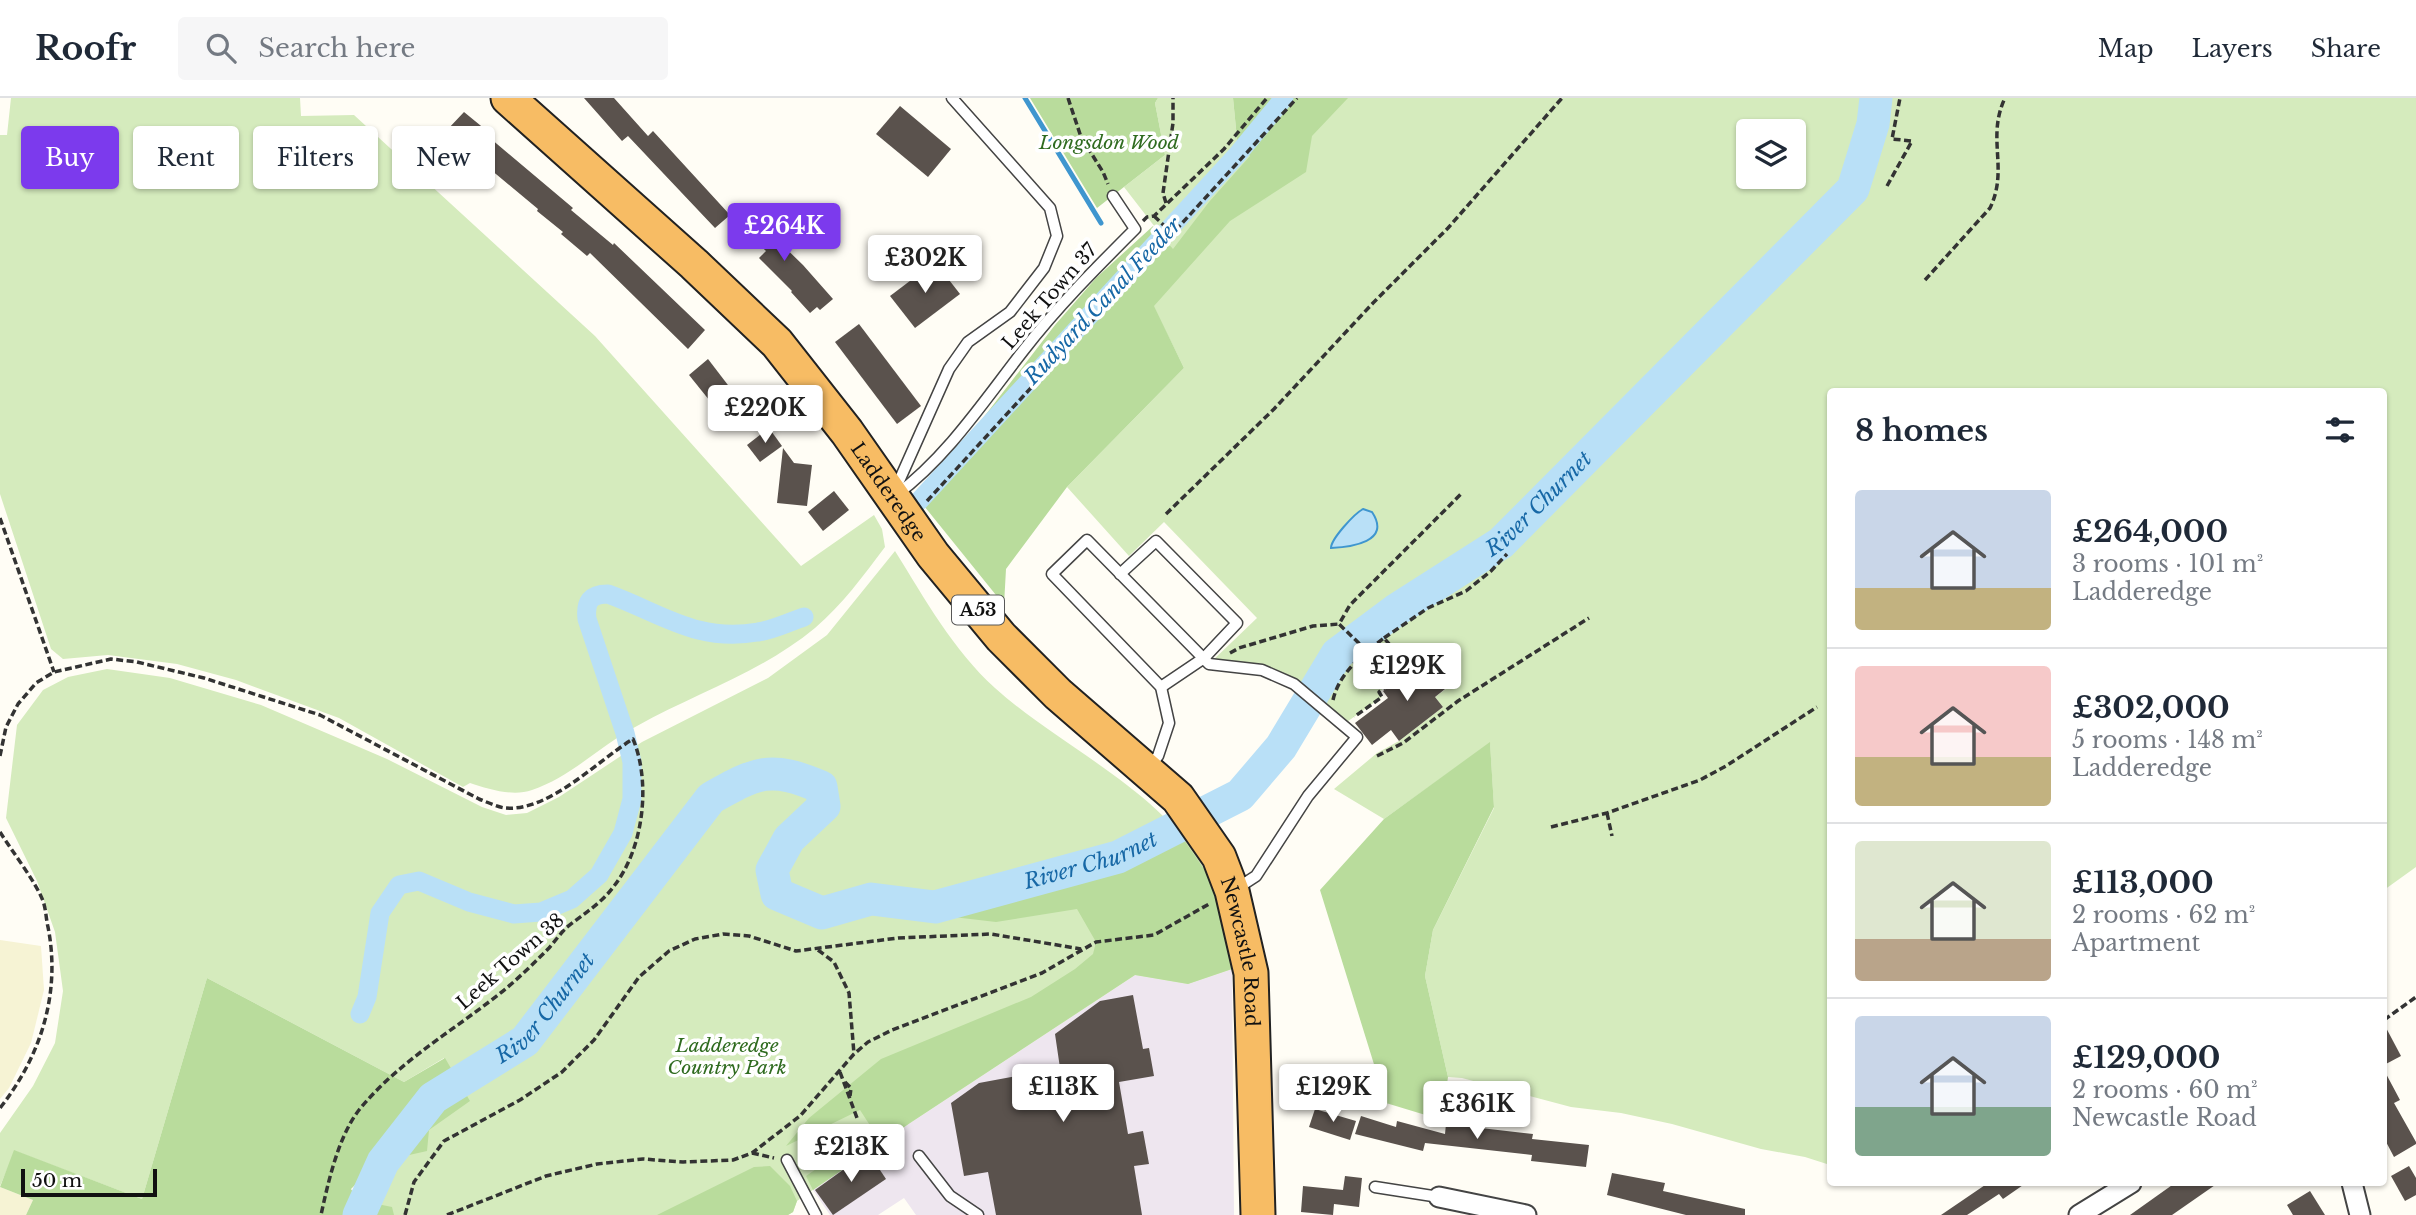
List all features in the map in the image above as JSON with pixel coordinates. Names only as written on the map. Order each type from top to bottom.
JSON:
[{"type":"highway","name":"Ladderedge","points":[[508,98],[694,264],[777,343],[847,432],[933,555],[1001,637],[1058,694],[1178,798],[1219,857]]},
{"type":"highway","name":"Newcastle Road","points":[[1219,857],[1232,891],[1251,973],[1258,1215]]},
{"type":"street","points":[[2079,1215],[2126,1186]]},
{"type":"street","points":[[2353,1186],[2360,1215]]},
{"type":"street","points":[[1439,1197],[1526,1215]]},
{"type":"lane","points":[[900,508],[949,369],[968,342],[1010,312],[1044,268],[1057,236],[1050,208],[952,98]]},
{"type":"lane","name":"Leek Town 37","points":[[900,508],[918,479],[972,418],[1024,349],[1081,283],[1135,229],[1113,196]]},
{"type":"lane","points":[[1146,770],[1158,756],[1169,723],[1161,687],[1052,574],[1087,540],[1206,661],[1262,670],[1294,684],[1317,704],[1347,722],[1357,737],[1308,796],[1256,876],[1232,891]]},
{"type":"lane","points":[[1121,574],[1156,541],[1237,623],[1206,661],[1161,687]]},
{"type":"lane","points":[[919,1156],[950,1196],[978,1215]]},
{"type":"lane","points":[[787,1160],[816,1215]]},
{"type":"lane","points":[[1375,1187],[1439,1197]]},
{"type":"path","points":[[1068,98],[1081,137],[1103,172],[1113,196]]},
{"type":"path","points":[[1167,203],[1163,193],[1173,123],[1173,98]]},
{"type":"path","points":[[1172,233],[1154,216],[1224,149],[1267,98]]},
{"type":"path","points":[[900,508],[923,506],[1297,98]]},
{"type":"path","points":[[1166,514],[1274,409],[1448,228],[1562,98]]},
{"type":"path","points":[[1888,186],[1912,141],[1892,139],[1900,98]]},
{"type":"path","points":[[1924,280],[1990,208],[1997,194],[2000,179],[1996,124],[1998,111],[2005,98]]},
{"type":"path","points":[[1339,624],[1350,605],[1461,494]]},
{"type":"path","points":[[0,518],[54,672],[36,683],[18,704],[6,727],[0,757]]},
{"type":"path","points":[[1384,638],[1409,667],[1379,692],[1382,697],[1347,722],[1333,699],[1346,673],[1384,638],[1428,608],[1466,591],[1507,554]]},
{"type":"path","points":[[1377,756],[1403,743],[1458,701],[1589,618]]},
{"type":"path","points":[[1228,654],[1239,648],[1313,626],[1339,624],[1367,651]]},
{"type":"path","name":"Leek Town 38","points":[[54,672],[111,659],[138,662],[204,677],[320,715],[479,799],[504,808],[528,806],[551,797],[632,739],[639,755],[642,804],[630,862],[615,886],[591,911],[566,928],[547,950],[500,993],[391,1075],[357,1113],[333,1161],[321,1215]]},
{"type":"path","points":[[1551,827],[1607,813],[1713,774],[1817,707]]},
{"type":"path","points":[[1607,813],[1612,836]]},
{"type":"path","points":[[0,832],[43,900],[53,955],[45,1020],[36,1051],[19,1084],[0,1108]]},
{"type":"path","points":[[447,1215],[546,1176],[597,1164],[643,1159],[683,1162],[733,1160],[752,1153],[800,1116],[854,1054],[868,1042],[892,1030],[1042,973],[1096,942],[1154,935],[1232,891]]},
{"type":"path","points":[[405,1215],[414,1182],[444,1141],[520,1100],[562,1072],[594,1040],[639,976],[669,951],[695,939],[723,934],[749,936],[796,951],[898,938],[991,934],[1083,949]]},
{"type":"path","points":[[818,950],[834,962],[849,993],[854,1054]]},
{"type":"path","points":[[2387,1018],[2416,997]]},
{"type":"path","points":[[840,1072],[857,1118]]},
{"type":"path","points":[[752,1153],[787,1160]]},
{"type":"shaded area","points":[[0,940],[41,946],[44,990],[31,1043],[9,1088],[0,1099]]},
{"type":"shaded area","points":[[1232,969],[1234,1215],[916,1215],[904,1198],[878,1215],[830,1215],[813,1190],[1135,975],[1188,984]]},
{"type":"shaded area","points":[[0,1187],[33,1200],[26,1215],[0,1215]]},
{"type":"green space","points":[[11,98],[300,98],[301,116],[354,115],[366,126],[253,126],[253,189],[378,189],[378,137],[392,150],[392,189],[435,189],[595,336],[801,566],[874,515],[882,529],[885,547],[834,610],[795,643],[751,670],[637,726],[560,777],[525,792],[501,791],[470,783],[463,787],[339,718],[236,680],[177,664],[108,655],[63,659],[51,649],[0,494],[0,135],[7,135]]},
{"type":"green space","name":"Longsdon Wood","points":[[1030,98],[1158,98],[1155,103],[1165,155],[1097,208]]},
{"type":"green space","points":[[1158,98],[1233,98],[1237,139],[1302,98],[2416,98],[2416,867],[2387,888],[2387,388],[1827,388],[1827,1164],[1672,1124],[1621,1113],[1571,1107],[1462,1078],[1448,1077],[1425,976],[1433,930],[1494,808],[1490,743],[1384,819],[1334,789],[1377,753],[1399,741],[1443,707],[1435,697],[1450,686],[1443,676],[1445,673],[1432,655],[1409,667],[1379,692],[1382,697],[1344,724],[1324,708],[1262,670],[1209,664],[1257,618],[1164,522],[1129,556],[1067,487],[1184,368],[1144,287],[1172,249],[1124,187],[1165,155],[1155,103]]},
{"type":"green space","points":[[1233,98],[1348,98],[1312,136],[1306,172],[1230,221],[1154,306],[1184,368],[1067,487],[1006,569],[1004,605],[916,496],[963,444],[1055,325],[1096,278],[1153,226],[1173,249],[1209,202],[1250,156],[1237,139]]},
{"type":"green space","name":"Ladderedge Country Park","points":[[895,551],[940,623],[966,657],[995,688],[1136,792],[1185,840],[1203,867],[1232,969],[1188,984],[1135,975],[797,1201],[793,1212],[788,1215],[365,1215],[389,1166],[438,1103],[444,1058],[404,1082],[207,978],[142,1199],[15,1151],[0,1186],[0,1133],[33,1086],[55,1043],[63,991],[55,932],[37,881],[6,818],[17,725],[43,690],[68,677],[107,669],[170,678],[261,705],[387,759],[482,807],[506,815],[527,813],[559,797],[642,742],[768,678],[827,635]]},
{"type":"green space","points":[[1490,742],[1494,807],[1433,930],[1425,976],[1448,1077],[1442,1120],[1386,1103],[1320,890],[1384,819]]},
{"type":"green space","points":[[1182,837],[1204,869],[1219,898],[1232,969],[1188,984],[1135,975],[813,1190],[806,1176],[873,1130],[860,1110],[786,1146],[809,1118],[881,1059],[1031,997],[1093,954],[1096,942],[1077,909],[996,922],[936,915],[1121,867]]},
{"type":"green space","points":[[207,978],[404,1082],[445,1058],[470,1101],[429,1130],[427,1151],[378,1162],[351,1189],[358,1200],[392,1207],[394,1215],[26,1215],[33,1200],[0,1187],[14,1150],[142,1199]]},
{"type":"green space","points":[[770,1166],[790,1186],[797,1201],[793,1212],[788,1215],[657,1215],[754,1167]]},
{"type":"water","points":[[1363,509],[1372,512],[1377,522],[1377,530],[1373,536],[1358,544],[1331,548],[1344,527]]},
{"type":"building","points":[[584,98],[614,98],[648,136],[653,131],[730,215],[715,228],[628,136],[622,141]]},
{"type":"building","points":[[900,106],[951,149],[928,177],[876,134]]},
{"type":"building","points":[[464,112],[481,126],[451,126]]},
{"type":"building","points":[[495,142],[573,208],[571,210],[613,245],[614,243],[705,330],[688,349],[590,253],[587,256],[561,234],[563,232],[537,211],[538,209],[495,173]]},
{"type":"building","points":[[749,206],[774,229],[770,233],[833,299],[820,310],[817,307],[810,313],[759,258],[766,251],[735,222]]},
{"type":"building","points":[[935,262],[960,294],[915,328],[890,296]]},
{"type":"building","points":[[859,324],[921,406],[897,424],[835,342]]},
{"type":"building","points":[[708,359],[744,406],[726,421],[689,375]]},
{"type":"building","points":[[769,428],[782,446],[760,462],[747,445]]},
{"type":"building","points":[[783,448],[794,463],[812,465],[807,506],[777,503]]},
{"type":"building","points":[[834,491],[849,510],[823,531],[808,512]]},
{"type":"building","points":[[1432,655],[1446,673],[1443,676],[1450,685],[1435,697],[1443,707],[1399,741],[1391,730],[1372,745],[1355,723],[1388,698],[1383,691]]},
{"type":"building","points":[[1133,995],[1143,1049],[1149,1048],[1154,1076],[1119,1082],[1128,1134],[1143,1131],[1149,1164],[1134,1166],[1142,1215],[996,1215],[988,1172],[964,1176],[951,1103],[979,1083],[1060,1068],[1055,1034],[1100,1001]]},
{"type":"building","points":[[2387,1030],[2401,1056],[2387,1063]]},
{"type":"building","points":[[2387,1076],[2400,1100],[2394,1103],[2416,1142],[2394,1157],[2387,1144]]},
{"type":"building","points":[[1315,1109],[1356,1121],[1350,1140],[1309,1127]]},
{"type":"building","points":[[1361,1116],[1396,1127],[1397,1121],[1445,1134],[1446,1124],[1533,1134],[1532,1139],[1589,1145],[1586,1167],[1531,1161],[1532,1155],[1425,1143],[1423,1151],[1355,1134]]},
{"type":"building","points":[[868,1152],[886,1179],[833,1215],[815,1190]]},
{"type":"building","points":[[2409,1166],[2416,1178],[2416,1195],[2405,1201],[2391,1176]]},
{"type":"building","points":[[1612,1173],[1665,1183],[1663,1191],[1745,1209],[1745,1215],[1686,1215],[1607,1195]]},
{"type":"building","points":[[1345,1176],[1362,1178],[1359,1207],[1334,1204],[1333,1215],[1301,1212],[1303,1186],[1343,1190]]},
{"type":"building","points":[[1984,1186],[2022,1186],[2003,1199],[1999,1194],[1967,1215],[1941,1215]]},
{"type":"building","points":[[2171,1186],[2214,1186],[2172,1215],[2130,1215]]},
{"type":"building","points":[[2310,1191],[2325,1215],[2293,1215],[2287,1205]]},
{"type":"waterway","points":[[1025,98],[1101,223]]},
{"type":"waterway","name":"Rudyard Canal Feeder","points":[[919,501],[1237,155],[1284,98]]},
{"type":"waterway","name":"River Churnet","points":[[359,1215],[383,1162],[433,1098],[525,1041],[711,798],[740,782],[776,774],[821,787],[824,806],[789,839],[772,870],[777,894],[822,913],[871,899],[935,907],[1118,857],[1240,795],[1281,747],[1337,654],[1396,610],[1501,543],[1853,189],[1873,124],[1876,98]]},
{"type":"waterway","name":"Rudyard Canal Feeder","points":[[360,1014],[367,997],[380,913],[399,885],[419,881],[469,902],[514,914],[541,912],[572,899],[599,875],[623,833],[632,799],[632,762],[587,619],[588,604],[593,597],[608,594],[680,624],[716,633],[764,631],[804,617]]}]
